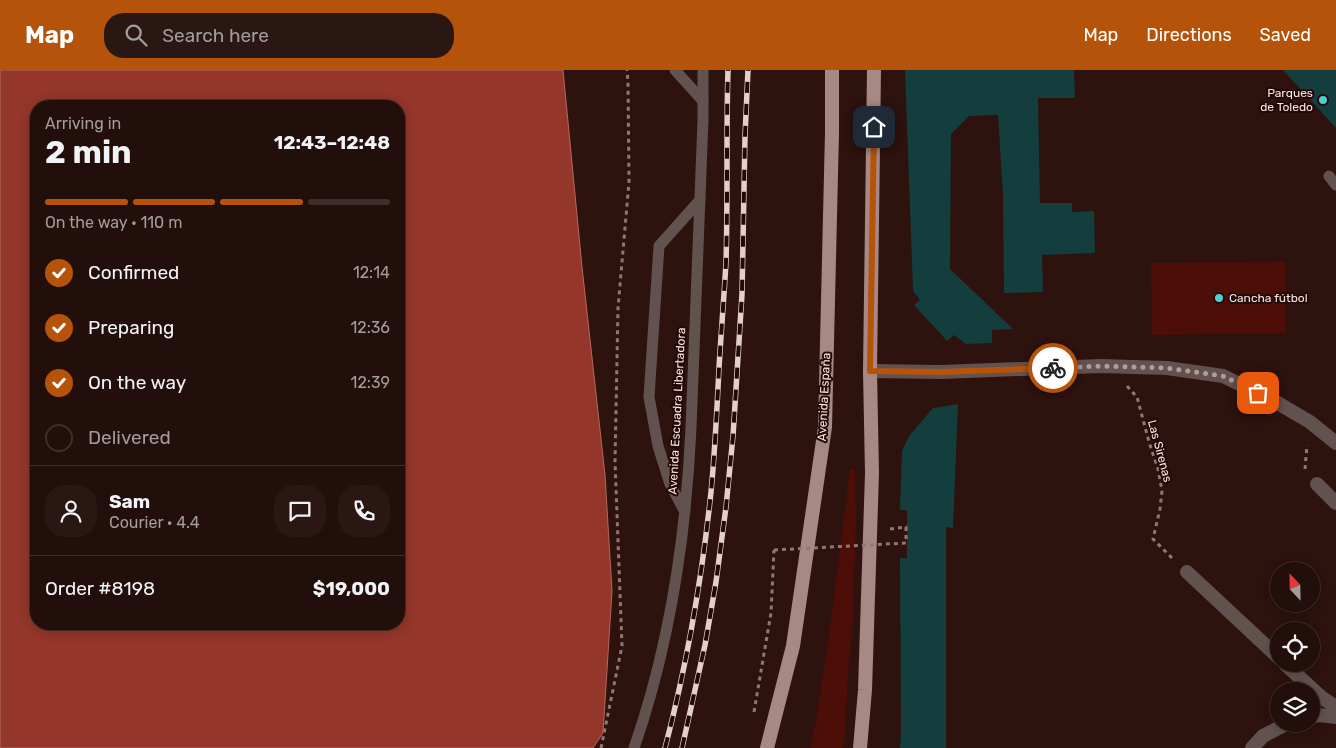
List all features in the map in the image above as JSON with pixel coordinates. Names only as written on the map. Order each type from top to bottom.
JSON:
[{"type":"main road","name":"Avenida España","points":[[767,748],[793,646],[825,427],[832,70]]},
{"type":"main road","points":[[860,748],[865,690],[872,473],[870,371],[874,70]]},
{"type":"street","points":[[870,371],[941,372],[1101,366],[1167,368],[1223,376],[1276,402],[1310,422],[1336,443]]},
{"type":"street","points":[[1317,484],[1336,503]]},
{"type":"street","points":[[1188,572],[1270,649]]},
{"type":"street","points":[[1294,672],[1321,697],[1336,707]]},
{"type":"street","points":[[1320,715],[1336,717]]},
{"type":"street","points":[[1252,748],[1263,736],[1271,732]]},
{"type":"lane","points":[[675,70],[703,101]]},
{"type":"lane","name":"Avenida Escuadra Libertadora","points":[[634,748],[654,682],[667,629],[678,571],[689,479],[703,70]]},
{"type":"lane","points":[[685,512],[670,484],[658,446],[649,397],[659,246],[700,200]]},
{"type":"path","points":[[601,748],[622,646],[615,461],[618,308],[629,182],[627,70]]},
{"type":"path","name":"Las Sirenas","points":[[1101,366],[1113,381],[1127,386],[1137,397],[1158,469],[1162,491],[1153,540],[1188,572]]},
{"type":"path","points":[[1310,422],[1304,472],[1317,484]]},
{"type":"path","points":[[752,719],[771,613],[774,550],[906,542],[906,527],[870,530]]},
{"type":"shaded area","points":[[0,70],[563,70],[605,475],[612,591],[603,733],[593,748],[0,748]]},
{"type":"shaded area","name":"Cancha fútbol","points":[[1285,262],[1286,333],[1152,335],[1151,263]]},
{"type":"shaded area","points":[[850,470],[855,470],[856,520],[853,621],[845,739],[843,748],[810,748],[828,645]]},
{"type":"building","points":[[905,70],[1074,70],[1075,98],[1038,98],[1040,203],[1072,203],[1072,212],[1094,211],[1095,253],[1042,255],[1043,292],[1004,293],[1003,195],[998,115],[969,116],[951,134],[950,269],[1013,329],[992,330],[992,343],[966,344],[954,335],[947,341],[914,305],[920,300],[913,291]]},
{"type":"building","name":"Parques de Toledo","points":[[1283,70],[1336,70],[1336,128]]},
{"type":"building","points":[[958,404],[953,528],[946,527],[946,748],[900,748],[900,558],[907,558],[907,510],[900,510],[902,451],[909,436],[933,408]]},
{"type":"railway","points":[[665,748],[693,621],[711,492],[726,262],[728,70]]},
{"type":"railway","points":[[682,748],[705,645],[716,582],[733,436],[742,294],[748,70]]},
{"type":"way so far","points":[[1053,368],[1101,366],[1167,368],[1223,376],[1258,393]]},
{"type":"place","name":"Parques de Toledo","points":[[1323,100]]},
{"type":"place","name":"Cancha fútbol","points":[[1219,298]]},
{"type":"route","points":[[874,127],[870,371],[941,372],[1053,368]]}]
